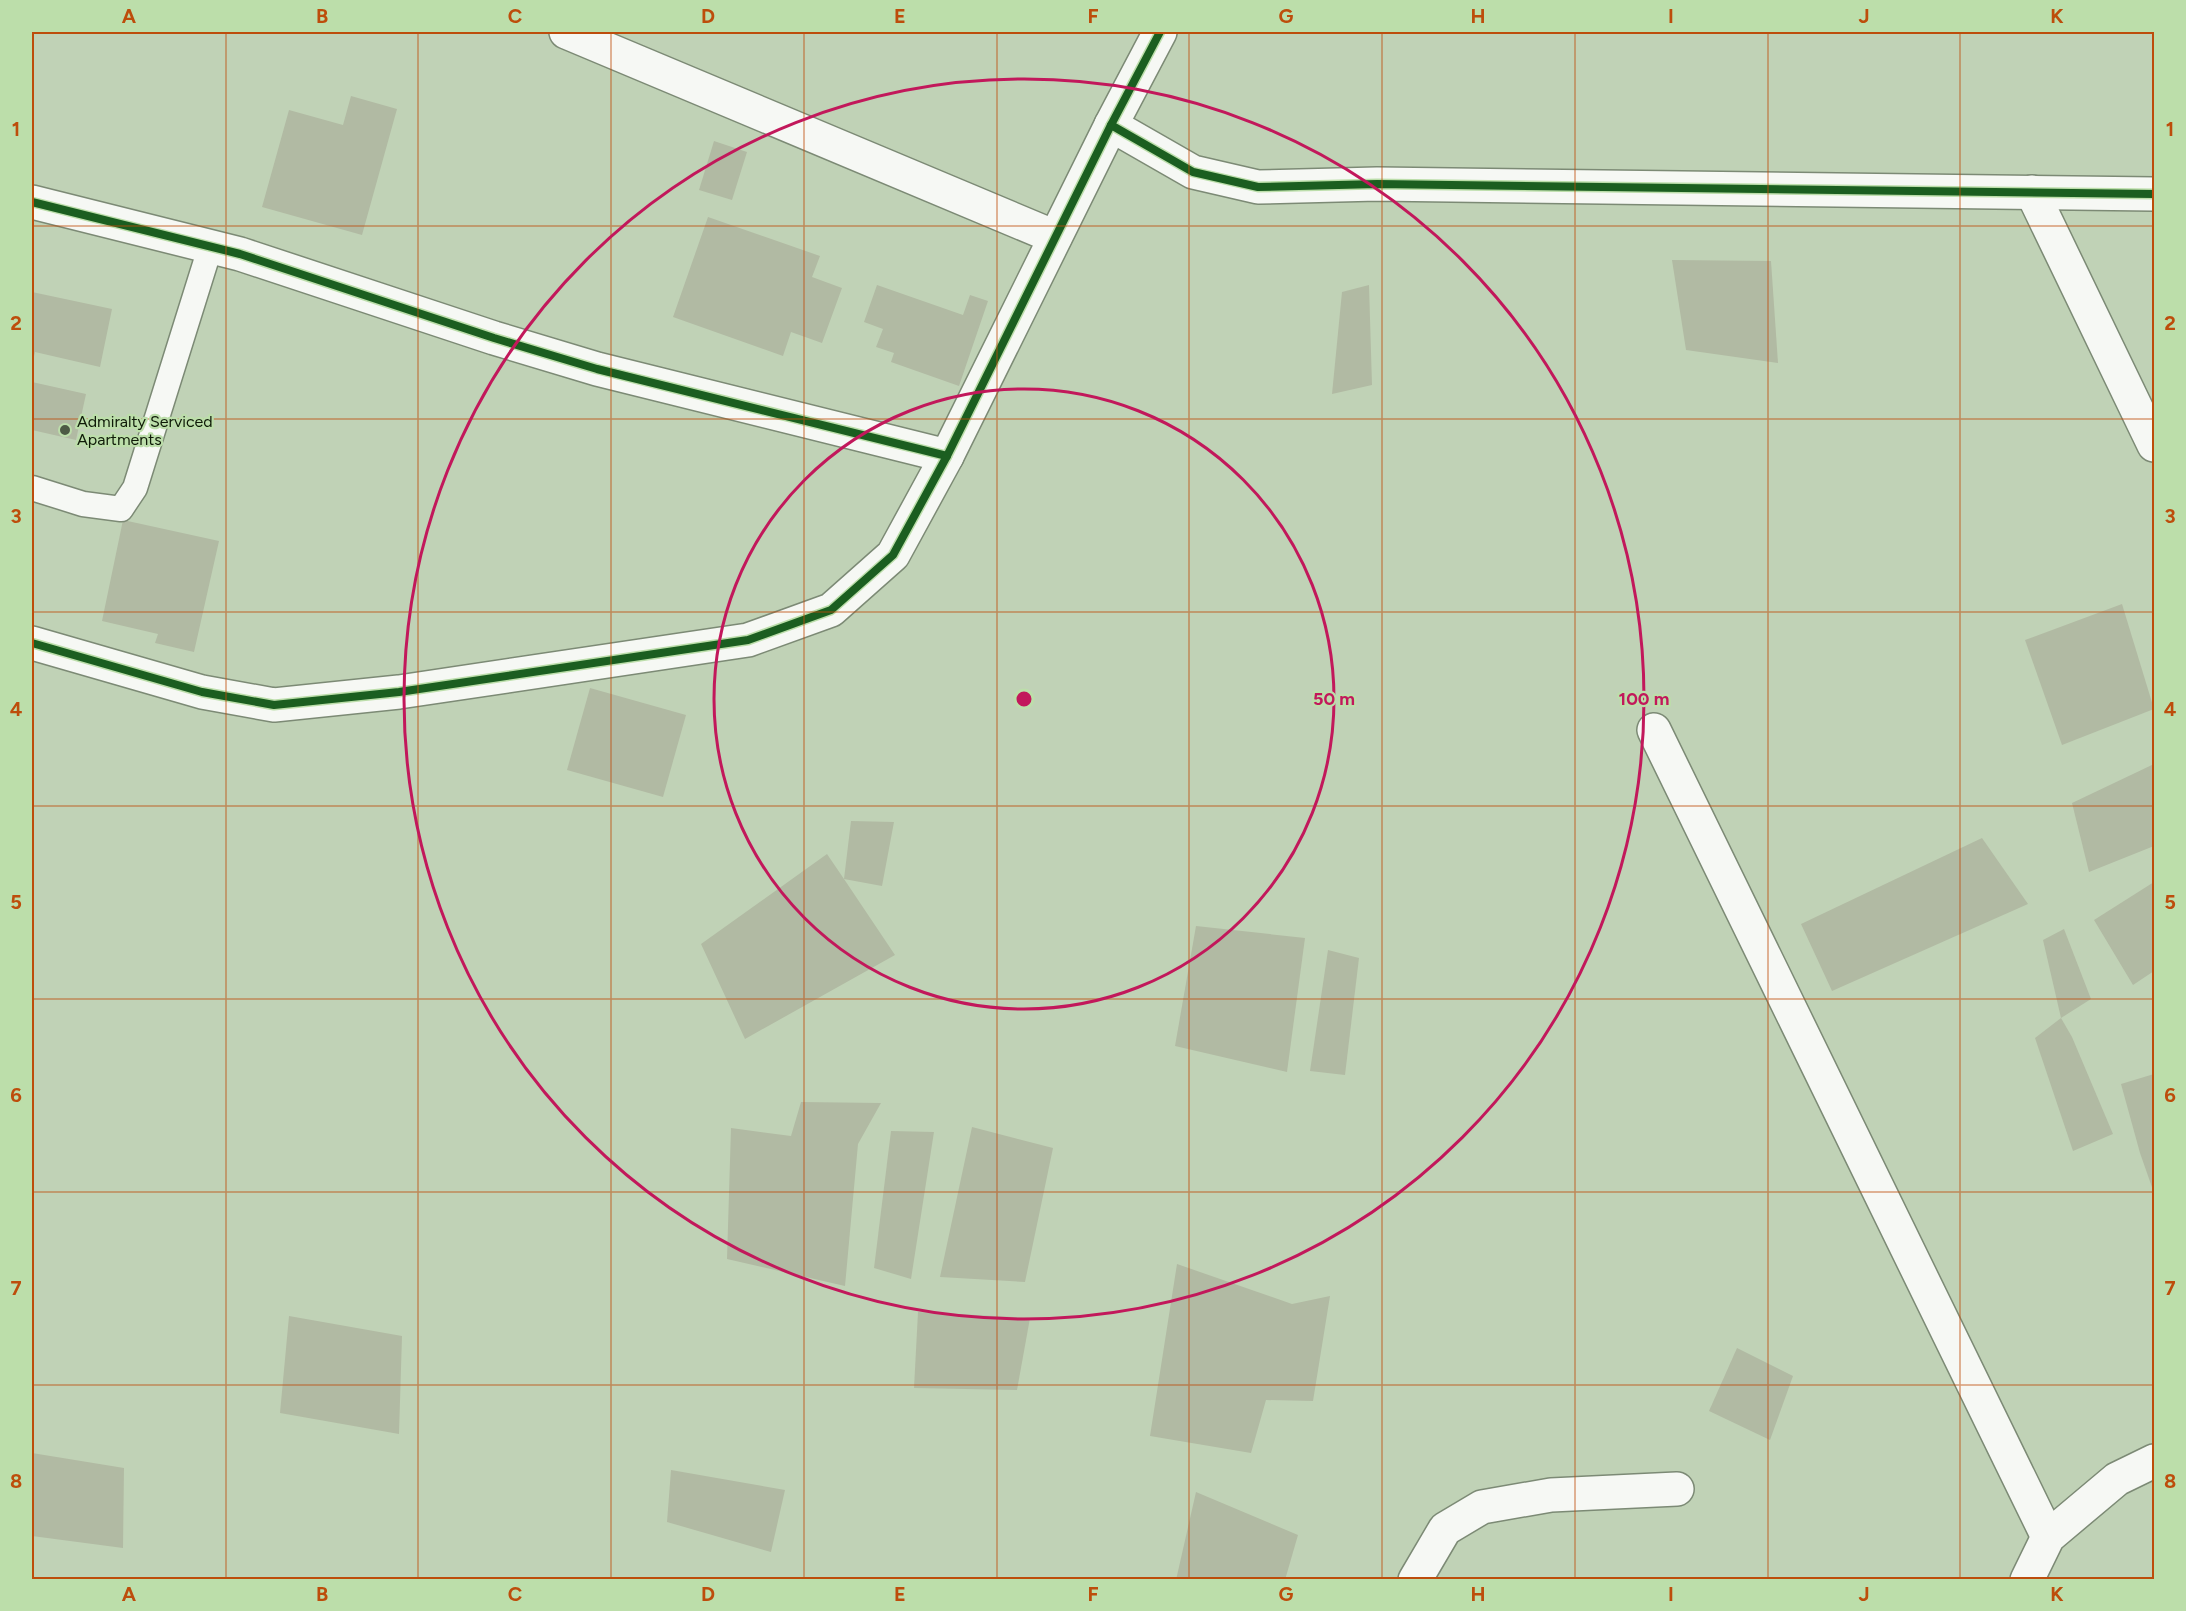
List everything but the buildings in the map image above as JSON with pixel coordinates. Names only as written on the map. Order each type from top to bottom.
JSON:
[{"type":"street","points":[[566,32],[1055,237]]},
{"type":"street","points":[[32,643],[202,692],[274,705],[399,692],[747,640],[831,610],[893,555],[947,456],[1111,125],[1160,32]]},
{"type":"street","points":[[1111,125],[1194,172],[1258,187],[1377,184],[2154,194]]},
{"type":"street","points":[[2032,192],[2154,445]]},
{"type":"street","points":[[32,202],[240,254],[494,338],[597,369],[947,456]]},
{"type":"street","points":[[1654,730],[2048,1538]]},
{"type":"street","points":[[2028,1580],[2048,1538],[2118,1479],[2154,1461]]},
{"type":"street","points":[[1415,1580],[1445,1529],[1482,1507],[1551,1495],[1677,1489]]},
{"type":"lane","points":[[32,488],[83,504],[121,509],[135,488],[210,248]]},
{"type":"cycle path","points":[[32,643],[202,692],[274,705],[399,692],[748,640],[831,610],[893,555],[947,456],[1111,125],[1160,32]]},
{"type":"cycle path","points":[[1111,125],[1193,172],[1258,187],[1377,184],[2154,194]]},
{"type":"cycle path","points":[[32,202],[240,254],[494,338],[597,369],[947,456]]},
{"type":"place","name":"Admiralty Serviced Apartments","points":[[65,430]]}]
